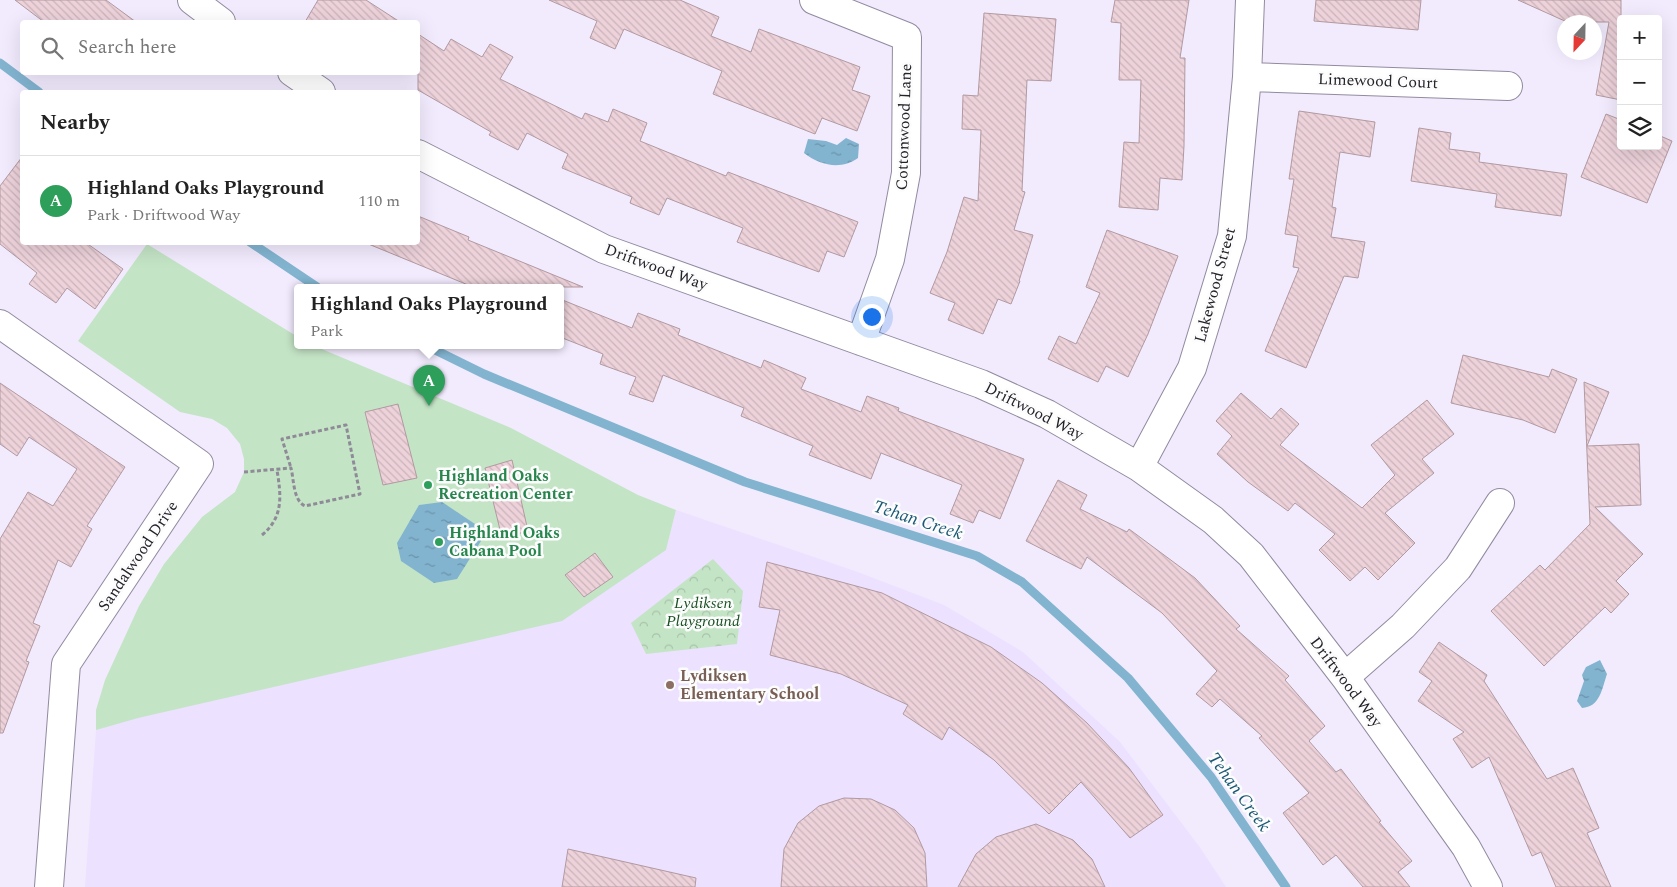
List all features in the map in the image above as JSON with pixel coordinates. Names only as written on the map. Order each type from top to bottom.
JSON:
[{"type":"street","points":[[192,0],[218,20]]},
{"type":"street","name":"Cottonwood Lane","points":[[814,0],[907,37],[906,173],[890,259],[861,341]]},
{"type":"street","name":"Lakewood Street","points":[[1139,467],[1192,368],[1232,236],[1247,76],[1250,0]]},
{"type":"street","points":[[296,75],[318,90]]},
{"type":"street","name":"Limewood Court","points":[[1247,76],[1508,86]]},
{"type":"street","name":"Driftwood Way","points":[[420,155],[604,249],[981,384],[1047,414],[1139,467],[1213,520],[1251,556],[1345,677],[1466,847],[1488,887]]},
{"type":"street","name":"Sandalwood Drive","points":[[0,324],[199,464],[66,664],[53,811],[49,887]]},
{"type":"street","points":[[1345,677],[1403,626],[1458,568],[1500,503]]},
{"type":"path","points":[[346,425],[360,494],[305,506],[297,498],[291,468],[282,439],[346,425]]},
{"type":"path","points":[[244,472],[291,468]]},
{"type":"path","points":[[262,535],[270,528],[280,506],[277,470]]},
{"type":"shaded area","name":"Lydiksen Elementary School","points":[[676,510],[855,571],[944,605],[1023,652],[1120,742],[1199,846],[1226,887],[85,887],[96,730],[666,550]]},
{"type":"green space","name":"Highland Oaks Recreation Center","points":[[146,245],[149,245],[294,335],[294,349],[322,349],[511,428],[638,495],[676,510],[666,550],[562,621],[138,718],[96,730],[96,710],[105,680],[139,606],[164,564],[202,517],[235,492],[244,472],[244,459],[240,444],[227,428],[212,419],[180,412],[78,341]]},
{"type":"green space","name":"Lydiksen Playground","points":[[713,559],[743,591],[737,644],[646,654],[631,623]]},
{"type":"water","points":[[846,138],[859,144],[858,158],[851,162],[831,165],[817,161],[804,153],[808,139],[826,141],[837,145]]},
{"type":"water","name":"Highland Oaks Cabana Pool","points":[[442,502],[475,524],[481,541],[457,579],[434,583],[401,561],[397,543],[419,505]]},
{"type":"water","points":[[1600,660],[1607,674],[1602,691],[1597,701],[1588,707],[1582,708],[1577,701],[1584,681],[1582,675],[1586,667]]},
{"type":"building","points":[[15,0],[106,0],[133,20],[41,20]]},
{"type":"building","points":[[318,0],[366,0],[397,20],[306,20]]},
{"type":"building","points":[[549,0],[680,0],[719,17],[711,36],[751,52],[759,29],[860,67],[852,90],[870,96],[857,131],[822,118],[815,134],[713,94],[722,71],[624,29],[615,49],[590,38],[597,21]]},
{"type":"building","points":[[1115,0],[1189,0],[1180,58],[1185,58],[1182,180],[1160,178],[1158,210],[1119,207],[1124,142],[1139,143],[1141,80],[1119,80],[1121,23],[1111,22]]},
{"type":"building","points":[[1316,0],[1421,0],[1418,30],[1314,21]]},
{"type":"building","points":[[1518,0],[1621,0],[1621,15],[1617,15],[1617,99],[1596,95],[1609,22],[1602,22],[1602,15],[1557,15],[1557,18]]},
{"type":"building","points":[[984,13],[1056,19],[1051,81],[1027,80],[1022,191],[1025,192],[1014,230],[1033,235],[1020,281],[1011,304],[998,299],[983,334],[948,320],[955,303],[930,293],[947,252],[964,197],[978,201],[981,130],[962,129],[963,95],[978,96]]},
{"type":"building","points":[[420,35],[444,51],[451,39],[482,57],[490,44],[513,57],[500,79],[582,119],[585,113],[608,122],[613,109],[647,123],[640,141],[726,176],[728,172],[858,222],[844,257],[827,251],[819,272],[737,242],[743,228],[667,198],[659,215],[630,203],[632,197],[562,168],[568,154],[527,133],[518,150],[489,135],[491,132],[418,90]]},
{"type":"building","points":[[1299,111],[1375,122],[1370,157],[1340,152],[1332,207],[1336,208],[1331,237],[1365,242],[1358,278],[1344,276],[1306,368],[1265,351],[1299,268],[1293,267],[1298,236],[1285,234],[1294,179],[1289,179]]},
{"type":"building","points":[[1606,114],[1617,118],[1617,150],[1662,150],[1662,137],[1672,141],[1647,203],[1581,177]]},
{"type":"building","points":[[1419,128],[1451,133],[1449,149],[1480,153],[1479,162],[1567,174],[1561,216],[1495,207],[1497,194],[1411,181]]},
{"type":"building","points":[[20,160],[20,245],[89,245],[123,269],[95,309],[67,288],[56,303],[29,284],[37,273],[0,244],[0,186]]},
{"type":"building","points":[[420,217],[469,237],[468,240],[583,287],[564,287],[564,284],[466,284],[371,245],[420,245]]},
{"type":"building","points":[[1107,230],[1178,256],[1148,334],[1128,377],[1106,366],[1098,382],[1048,359],[1059,336],[1076,344],[1100,293],[1086,287]]},
{"type":"building","points":[[564,301],[632,328],[638,313],[680,329],[678,335],[761,368],[764,360],[806,378],[801,389],[861,412],[867,396],[899,408],[898,411],[1024,459],[1000,519],[979,510],[973,523],[950,514],[962,485],[881,453],[871,479],[809,455],[813,446],[741,416],[744,408],[663,375],[653,402],[629,394],[636,377],[600,364],[603,354],[564,339]]},
{"type":"building","points":[[1463,355],[1549,377],[1552,369],[1577,379],[1555,433],[1523,420],[1451,403]]},
{"type":"building","points":[[1584,382],[1609,392],[1587,446],[1639,444],[1641,505],[1595,507],[1643,554],[1616,581],[1629,594],[1611,613],[1605,607],[1544,666],[1491,611],[1540,565],[1545,570],[1590,524]]},
{"type":"building","points":[[0,383],[125,467],[87,526],[92,529],[71,567],[58,560],[33,623],[40,626],[26,661],[29,662],[3,733],[0,733],[0,539],[28,492],[53,506],[77,469],[29,437],[17,456],[0,444]]},
{"type":"building","points":[[1241,393],[1271,419],[1281,408],[1299,424],[1280,445],[1362,508],[1395,475],[1371,445],[1427,400],[1454,434],[1422,459],[1434,473],[1385,513],[1415,543],[1378,580],[1365,567],[1350,581],[1319,550],[1335,534],[1295,503],[1288,511],[1248,482],[1217,454],[1232,436],[1216,421]]},
{"type":"building","points":[[398,404],[417,478],[383,485],[365,412]]},
{"type":"building","points":[[512,460],[528,531],[502,538],[485,468]]},
{"type":"building","points":[[1058,480],[1087,495],[1080,509],[1127,532],[1129,529],[1195,578],[1240,626],[1236,629],[1289,676],[1285,680],[1325,726],[1309,741],[1336,772],[1341,769],[1381,821],[1379,822],[1412,861],[1398,872],[1410,887],[1363,887],[1336,855],[1323,865],[1283,813],[1309,793],[1259,738],[1262,736],[1220,699],[1212,707],[1196,694],[1217,671],[1162,613],[1087,557],[1081,569],[1026,541]]},
{"type":"building","points":[[595,553],[613,577],[584,597],[565,575]]},
{"type":"building","points":[[767,562],[882,593],[991,647],[1042,683],[1087,723],[1129,768],[1163,815],[1130,838],[1081,782],[1049,814],[994,760],[949,727],[942,740],[903,714],[908,705],[841,674],[770,655],[780,610],[759,607]]},
{"type":"building","points":[[1439,642],[1487,675],[1484,681],[1547,779],[1573,768],[1599,828],[1587,833],[1611,887],[1556,887],[1541,852],[1532,856],[1489,757],[1472,768],[1453,739],[1464,732],[1418,701],[1432,681],[1419,672]]},
{"type":"building","points":[[844,798],[871,799],[895,810],[914,828],[925,853],[927,887],[781,887],[784,849],[798,823],[819,806]]},
{"type":"building","points":[[1036,824],[1073,840],[1092,859],[1105,887],[958,887],[976,854],[996,837]]},
{"type":"building","points":[[568,849],[696,878],[695,887],[562,887]]},
{"type":"waterway","name":"Tehan Creek","points":[[0,63],[36,90]]},
{"type":"waterway","name":"Tehan Creek","points":[[254,245],[313,284]]},
{"type":"waterway","name":"Tehan Creek","points":[[433,349],[484,374],[745,482],[977,556],[1022,582],[1128,678],[1211,777],[1286,887]]},
{"type":"place","name":"Highland Oaks Playground","points":[[429,406]]},
{"type":"place","name":"Highland Oaks Recreation Center","points":[[428,485]]},
{"type":"place","name":"Highland Oaks Cabana Pool","points":[[439,542]]},
{"type":"place","name":"Lydiksen Elementary School","points":[[670,685]]}]
